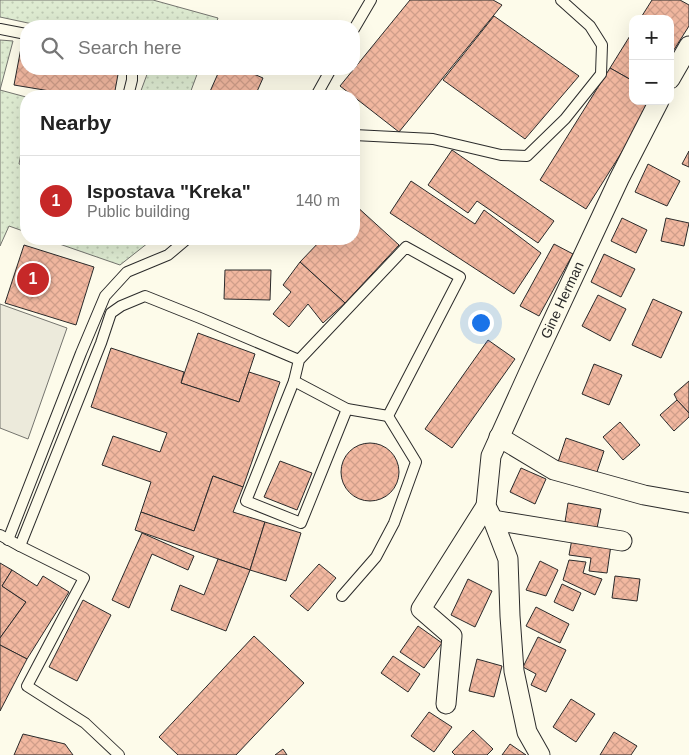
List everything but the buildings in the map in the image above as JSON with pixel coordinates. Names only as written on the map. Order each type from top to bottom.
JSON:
[{"type":"street","points":[[674,72],[689,46]]},
{"type":"street","name":"Gine Herman","points":[[540,755],[527,732],[514,671],[508,559],[490,513],[491,456],[619,180],[657,105]]},
{"type":"street","points":[[499,438],[554,470],[644,495],[689,503]]},
{"type":"street","points":[[490,513],[622,541]]},
{"type":"street","name":"Gine Herman","points":[[446,704],[452,636],[421,609],[490,513]]},
{"type":"lane","points":[[359,20],[370,0]]},
{"type":"lane","points":[[360,135],[433,139],[501,155],[527,156],[565,119],[601,74],[602,45],[590,26],[561,0]]},
{"type":"lane","points":[[0,29],[20,33]]},
{"type":"lane","points":[[130,90],[132,75]]},
{"type":"lane","points":[[319,90],[328,75]]},
{"type":"lane","points":[[119,755],[85,722],[27,686],[84,578],[4,537],[105,296],[127,272],[168,255],[180,245]]},
{"type":"lane","points":[[347,410],[301,523],[246,502],[294,381],[299,360],[406,247],[460,277],[388,416]]},
{"type":"lane","points":[[20,546],[101,343],[111,313],[121,306],[145,296],[299,360]]},
{"type":"lane","points":[[294,381],[347,410],[388,416]]},
{"type":"lane","points":[[342,596],[376,556],[394,523],[416,462],[388,416]]},
{"type":"green space","points":[[0,0],[153,0],[218,18],[217,20],[20,21],[0,17]]},
{"type":"green space","points":[[0,40],[13,41],[0,90]]},
{"type":"green space","points":[[147,75],[197,75],[191,90],[141,90]]},
{"type":"green space","points":[[0,90],[20,95],[20,230],[9,226],[0,246]]},
{"type":"green space","points":[[62,245],[145,245],[120,265]]},
{"type":"shaded area","points":[[0,304],[67,328],[28,439],[0,428]]},
{"type":"place","name":"Ispostava \"Kreka\"","points":[[33,279]]}]
